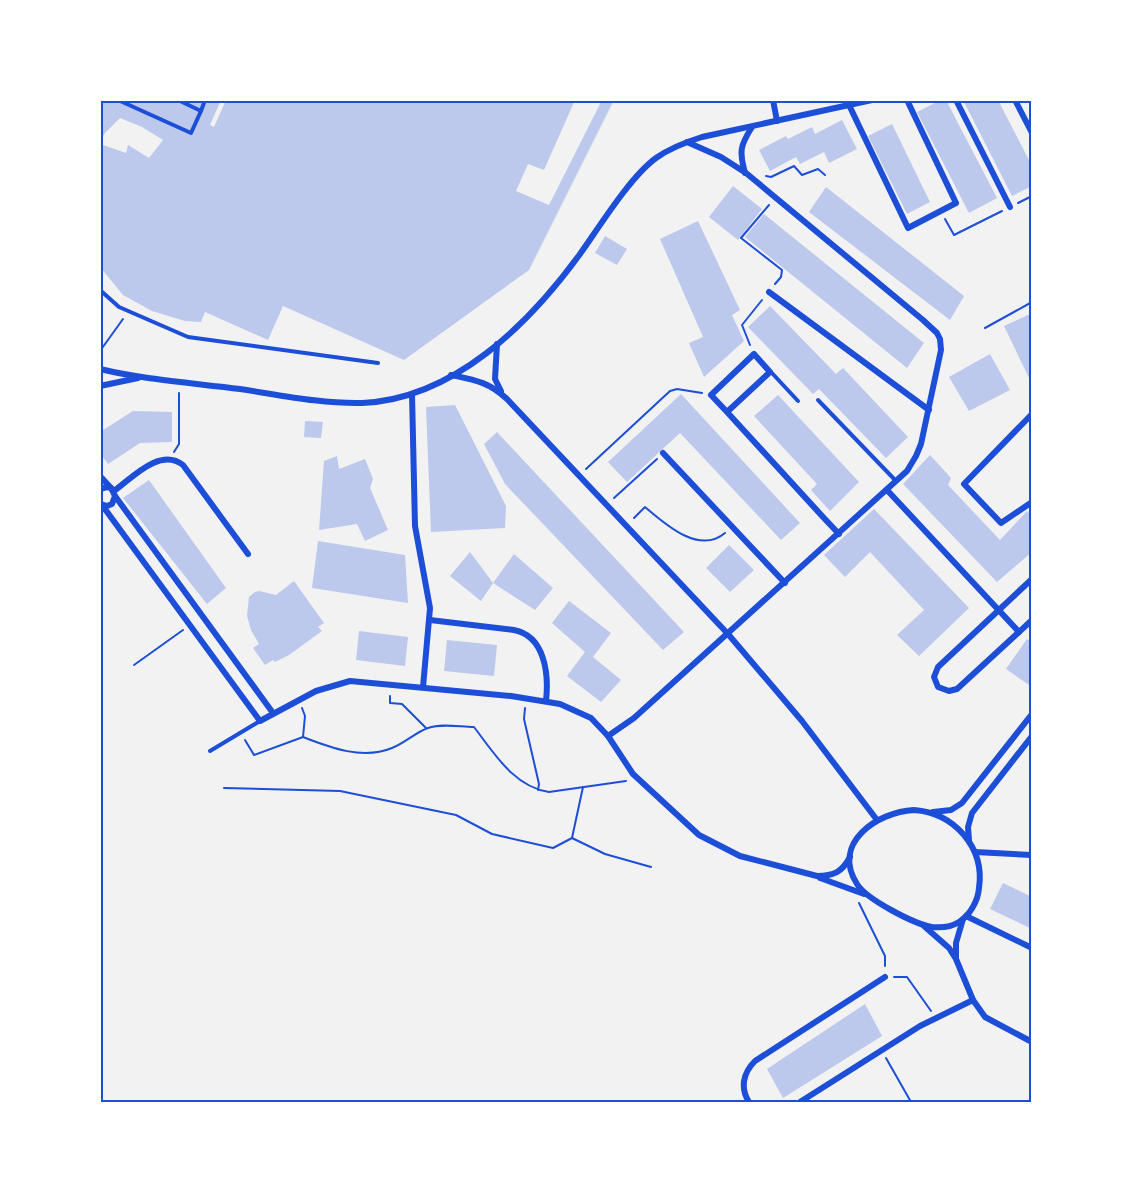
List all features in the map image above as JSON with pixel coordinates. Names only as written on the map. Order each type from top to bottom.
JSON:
[{"type":"street","points":[[773,100],[777,121]]},
{"type":"street","points":[[100,369],[142,377],[344,402],[386,400],[412,394],[451,375],[497,344],[526,319],[558,283],[645,167],[656,158],[686,142],[872,100]]},
{"type":"street","points":[[849,105],[908,228],[956,203],[907,100]]},
{"type":"street","points":[[956,100],[1010,207]]},
{"type":"street","points":[[1016,100],[1032,133]]},
{"type":"street","points":[[746,174],[740,156],[741,148],[752,126]]},
{"type":"street","points":[[608,736],[634,718],[907,471],[916,456],[941,356],[941,344],[937,333],[923,320],[746,174],[721,157],[686,142]]},
{"type":"street","points":[[769,292],[929,410]]},
{"type":"street","points":[[497,344],[495,379],[507,399]]},
{"type":"street","points":[[727,412],[770,372],[754,354],[711,395],[839,534]]},
{"type":"street","points":[[451,375],[486,383],[496,388],[507,399],[728,634],[802,721],[877,820]]},
{"type":"street","points":[[100,386],[142,377]]},
{"type":"street","points":[[412,394],[415,526],[430,600],[423,687]]},
{"type":"street","points":[[1031,415],[964,484],[1001,523],[1032,502]]},
{"type":"street","points":[[663,453],[785,583]]},
{"type":"street","points":[[101,505],[112,504],[113,492],[154,462],[163,458],[177,461],[183,465],[248,554]]},
{"type":"street","points":[[100,476],[273,713]]},
{"type":"street","points":[[100,489],[107,487],[113,492]]},
{"type":"street","points":[[887,490],[1019,632]]},
{"type":"street","points":[[101,505],[260,721],[316,691],[350,681],[526,698],[570,707],[591,718],[608,736],[633,774],[699,836],[747,858],[817,876],[853,890],[920,923],[942,940],[956,959],[974,1000],[985,1017],[1032,1042]]},
{"type":"street","points":[[1032,579],[938,666],[934,677],[938,687],[949,691],[957,689],[1032,620]]},
{"type":"street","points":[[429,620],[526,633],[536,642],[542,657],[547,682],[546,701]]},
{"type":"street","points":[[817,876],[829,876],[841,870],[850,857],[858,837],[877,820],[904,811],[931,813],[951,810],[962,802],[1032,714]]},
{"type":"street","points":[[969,840],[968,827],[972,813],[1032,736]]},
{"type":"street","points":[[1005,748],[1015,757]]},
{"type":"street","points":[[931,813],[954,824],[969,840],[980,867],[980,886],[956,943],[956,959]]},
{"type":"street","points":[[975,852],[1032,855]]},
{"type":"street","points":[[850,857],[850,870],[854,879],[868,896]]},
{"type":"street","points":[[920,923],[942,927],[957,923],[965,917]]},
{"type":"street","points":[[965,917],[1032,948]]},
{"type":"street","points":[[749,1102],[744,1091],[744,1079],[748,1068],[755,1061],[885,977]]},
{"type":"street","points":[[800,1102],[920,1026],[974,1000]]},
{"type":"lane","points":[[118,100],[191,133],[205,100]]},
{"type":"lane","points":[[178,100],[201,111]]},
{"type":"lane","points":[[100,290],[119,307],[188,337],[378,363]]},
{"type":"lane","points":[[770,372],[798,401]]},
{"type":"lane","points":[[818,400],[896,482]]},
{"type":"lane","points":[[210,751],[260,721]]},
{"type":"path","points":[[746,174],[771,177],[794,166],[802,175],[818,169],[825,175]]},
{"type":"path","points":[[941,211],[954,235],[1032,196]]},
{"type":"path","points":[[754,354],[742,325],[782,277],[782,270],[741,238],[774,198]]},
{"type":"path","points":[[985,328],[1032,302]]},
{"type":"path","points":[[100,351],[115,330]]},
{"type":"path","points":[[579,476],[670,391],[677,389],[711,395]]},
{"type":"path","points":[[178,405],[179,444]]},
{"type":"path","points":[[606,505],[663,453]]},
{"type":"path","points":[[626,527],[645,507],[681,535],[694,540],[708,541],[719,538],[733,527]]},
{"type":"path","points":[[134,665],[190,624]]},
{"type":"path","points":[[391,684],[390,703],[402,704],[426,728]]},
{"type":"path","points":[[526,698],[524,719],[539,784],[538,790]]},
{"type":"path","points":[[299,699],[305,716],[303,737]]},
{"type":"path","points":[[241,733],[254,755],[303,737],[330,748],[375,753],[392,748],[426,728],[474,727],[503,766],[538,790],[549,792],[626,781],[633,774]]},
{"type":"path","points":[[573,838],[583,787]]},
{"type":"path","points":[[224,788],[340,791],[456,815],[492,834],[553,848],[573,838]]},
{"type":"path","points":[[573,838],[605,854],[651,867]]},
{"type":"path","points":[[853,890],[885,956],[885,977]]},
{"type":"path","points":[[907,977],[937,1018]]},
{"type":"path","points":[[881,1050],[912,1102]]},
{"type":"building","points":[[100,100],[221,100],[210,125],[214,127],[226,100],[575,100],[544,170],[528,164],[516,191],[549,205],[602,100],[614,100],[529,270],[404,360],[283,306],[268,340],[205,312],[201,322],[185,321],[152,311],[123,295],[100,267],[100,144],[126,153],[128,145],[149,158],[163,140],[142,127],[120,118],[100,141]]},
{"type":"building","points":[[941,100],[946,100],[997,198],[969,213],[917,112]]},
{"type":"building","points":[[963,100],[998,100],[1032,166],[1032,186],[1012,196]]},
{"type":"building","points":[[842,120],[857,149],[829,163],[824,152],[800,164],[796,157],[770,171],[759,150],[786,136],[788,139],[812,127],[815,134]]},
{"type":"building","points":[[892,124],[930,202],[907,214],[868,136]]},
{"type":"building","points":[[733,186],[762,209],[738,240],[709,217]]},
{"type":"building","points":[[826,187],[964,296],[950,320],[809,212]]},
{"type":"building","points":[[764,214],[924,343],[907,368],[745,237]]},
{"type":"building","points":[[698,221],[740,310],[732,315],[744,341],[704,377],[689,343],[703,337],[660,239]]},
{"type":"building","points":[[605,236],[627,249],[617,265],[595,253]]},
{"type":"building","points":[[770,306],[836,374],[843,368],[908,437],[886,458],[819,389],[813,394],[748,327]]},
{"type":"building","points":[[1032,313],[1032,376],[1029,378],[1004,326]]},
{"type":"building","points":[[990,354],[1010,390],[969,411],[949,377]]},
{"type":"building","points":[[681,394],[800,523],[781,540],[680,433],[627,482],[608,462]]},
{"type":"building","points":[[778,395],[859,482],[830,511],[811,490],[817,484],[754,416]]},
{"type":"building","points":[[455,405],[506,506],[505,528],[431,532],[426,407]]},
{"type":"building","points":[[133,411],[172,412],[172,442],[140,443],[108,464],[100,453],[100,432]]},
{"type":"building","points":[[305,421],[323,422],[321,438],[304,437]]},
{"type":"building","points":[[497,432],[684,632],[663,650],[505,484],[484,444]]},
{"type":"building","points":[[930,455],[951,478],[948,485],[1000,540],[1027,511],[1032,516],[1032,552],[997,582],[903,484]]},
{"type":"building","points":[[337,456],[339,469],[365,459],[373,479],[370,488],[388,530],[365,541],[357,524],[319,530],[324,461]]},
{"type":"building","points":[[149,480],[226,588],[207,604],[123,498]]},
{"type":"building","points":[[874,509],[969,608],[919,656],[897,635],[924,610],[870,552],[845,577],[824,555]]},
{"type":"building","points":[[318,541],[405,555],[408,603],[312,588]]},
{"type":"building","points":[[729,545],[754,570],[730,592],[706,568]]},
{"type":"building","points":[[470,552],[493,583],[481,601],[450,576]]},
{"type":"building","points":[[514,554],[553,588],[535,610],[493,583]]},
{"type":"building","points":[[294,581],[324,623],[318,627],[322,631],[289,655],[265,665],[253,648],[259,644],[251,630],[247,616],[249,597],[259,591],[276,595]]},
{"type":"building","points":[[569,601],[611,633],[593,657],[621,680],[601,702],[567,676],[585,652],[552,623]]},
{"type":"building","points":[[359,631],[408,637],[405,666],[356,660]]},
{"type":"building","points":[[1027,639],[1032,642],[1032,682],[1029,685],[1006,669]]},
{"type":"building","points":[[447,640],[497,645],[494,676],[444,671]]},
{"type":"building","points":[[1003,883],[1032,897],[1032,929],[990,909]]},
{"type":"building","points":[[865,1004],[882,1036],[783,1098],[767,1069]]}]
